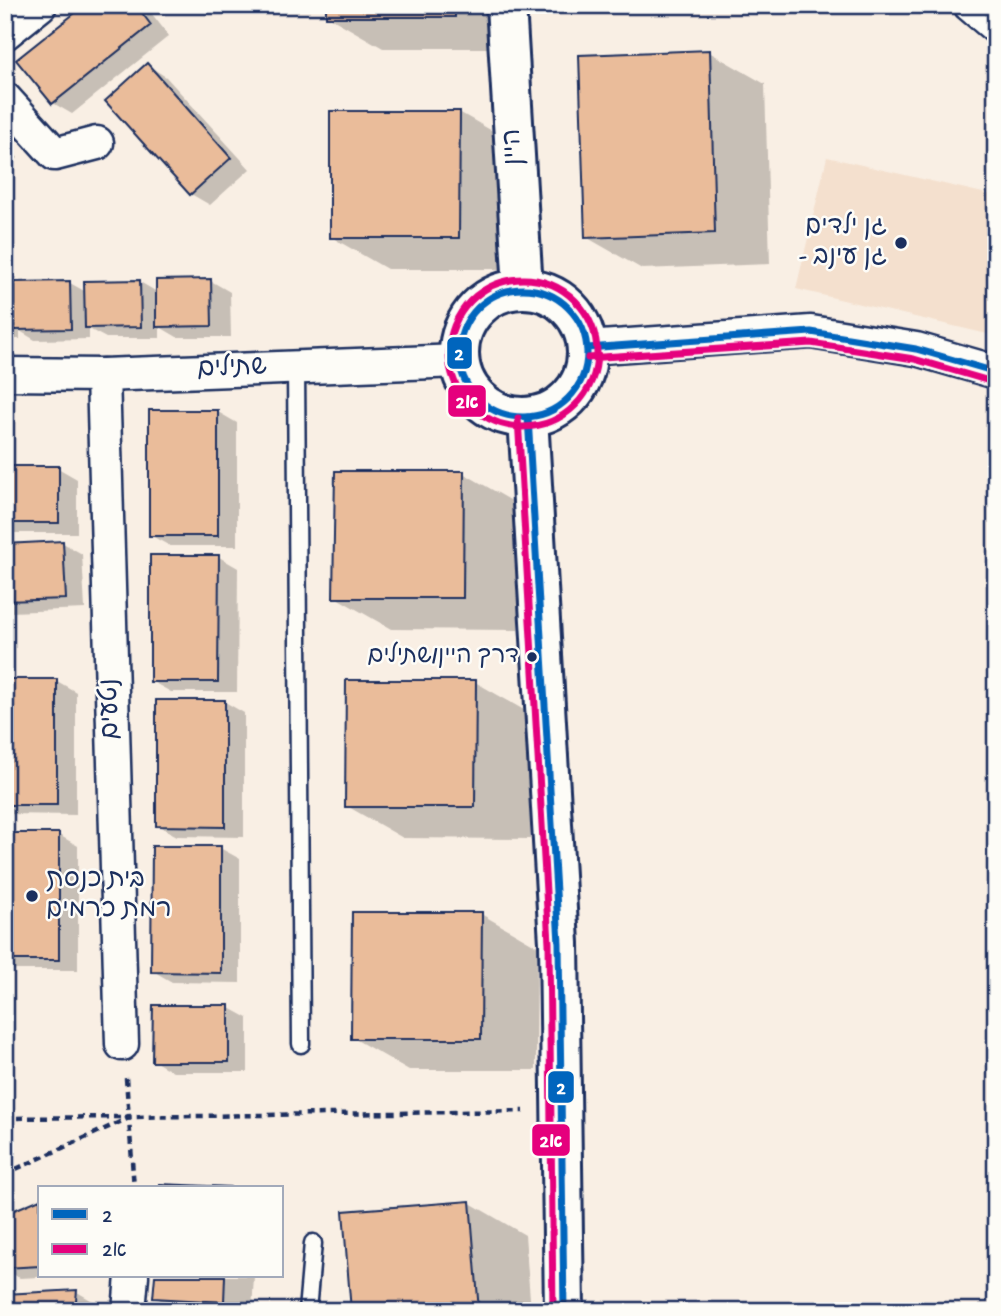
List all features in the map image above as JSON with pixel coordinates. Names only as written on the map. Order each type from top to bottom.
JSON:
[{"type":"street","points":[[5,33],[40,5]]},
{"type":"street","name":"היין","points":[[506,5],[523,289]]},
{"type":"street","points":[[970,5],[996,27]]},
{"type":"street","points":[[5,99],[55,154],[97,143]]},
{"type":"street","points":[[523,289],[542,291],[566,306],[583,330],[587,348],[581,381],[571,395],[544,414],[527,417],[496,411],[482,402],[463,377],[459,361],[460,339],[468,319],[483,303],[501,292],[523,289]]},
{"type":"street","points":[[587,348],[811,332],[916,349],[996,372]]},
{"type":"street","name":"שתילים","points":[[5,374],[103,375],[459,361]]},
{"type":"street","name":"נטעים","points":[[103,375],[122,1044]]},
{"type":"street","points":[[527,417],[559,943],[564,1311]]},
{"type":"street","points":[[129,1311],[132,1278]]},
{"type":"lane","points":[[296,367],[301,1044]]},
{"type":"lane","points":[[307,1311],[313,1243]]},
{"type":"path","points":[[122,1044],[131,1118],[134,1186]]},
{"type":"path","points":[[5,1118],[563,1111]]},
{"type":"path","points":[[5,1174],[131,1118]]},
{"type":"shaded area","name":"גן ילדים - גן עינב","points":[[827,157],[996,196],[996,336],[796,289]]},
{"type":"building","points":[[85,5],[136,5],[151,25],[52,104],[16,60]]},
{"type":"building","points":[[326,5],[455,5],[455,17],[326,17]]},
{"type":"building","points":[[710,50],[715,233],[585,238],[579,55]]},
{"type":"building","points":[[147,63],[231,158],[190,195],[105,101]]},
{"type":"building","points":[[330,111],[460,111],[459,238],[330,238]]},
{"type":"building","points":[[211,279],[212,326],[156,327],[156,280]]},
{"type":"building","points":[[140,280],[141,327],[85,328],[84,281]]},
{"type":"building","points":[[70,281],[71,329],[14,330],[14,282]]},
{"type":"building","points":[[149,410],[218,410],[218,536],[149,536]]},
{"type":"building","points":[[5,466],[59,466],[59,523],[5,523]]},
{"type":"building","points":[[335,471],[464,471],[463,598],[333,598]]},
{"type":"building","points":[[63,541],[66,599],[5,601],[5,544]]},
{"type":"building","points":[[150,555],[219,555],[218,682],[150,682]]},
{"type":"building","points":[[5,679],[57,679],[57,805],[5,805]]},
{"type":"building","points":[[346,680],[476,680],[475,807],[345,807]]},
{"type":"building","points":[[156,700],[225,700],[225,827],[156,826]]},
{"type":"building","name":"בית כנסת רמת כרמים","points":[[5,833],[59,833],[59,960],[5,960]]},
{"type":"building","points":[[152,846],[221,846],[221,973],[151,972]]},
{"type":"building","points":[[352,912],[482,912],[481,1039],[351,1039]]},
{"type":"building","points":[[153,1005],[229,1005],[229,1062],[152,1062]]},
{"type":"building","points":[[160,1184],[207,1186],[160,1186]]},
{"type":"building","points":[[38,1200],[38,1266],[5,1268],[5,1214]]},
{"type":"building","points":[[470,1201],[479,1311],[351,1311],[343,1211]]},
{"type":"building","points":[[155,1278],[225,1278],[224,1302],[153,1298]]},
{"type":"building","points":[[77,1290],[75,1311],[5,1311],[5,1294]]},
{"type":"transit line","name":"2א","points":[[523,279],[551,284],[575,301],[592,325],[597,353],[592,381],[575,405],[551,422],[523,427],[495,422],[471,405],[454,381],[449,353],[454,325],[471,301],[495,284],[523,279]]},
{"type":"transit line","name":"2","points":[[523,289],[547,294],[568,308],[582,329],[587,353],[582,377],[568,398],[547,412],[523,417],[499,412],[478,398],[464,377],[459,353],[464,329],[478,308],[499,294],[523,289]]},
{"type":"transit line","name":"2","points":[[587,348],[811,332],[916,349],[996,372]]},
{"type":"transit line","name":"2א","points":[[588,358],[811,343],[914,359],[993,382]]},
{"type":"transit line","name":"2","points":[[528,417],[559,943],[564,1311]]},
{"type":"transit line","name":"2א","points":[[518,418],[549,943],[553,1311]]},
{"type":"place","name":"גן ילדים - גן עינב","points":[[901,243]]},
{"type":"place","name":"דרך היין/שתילים","points":[[532,657]]},
{"type":"place","name":"בית כנסת רמת כרמים","points":[[32,896]]}]
